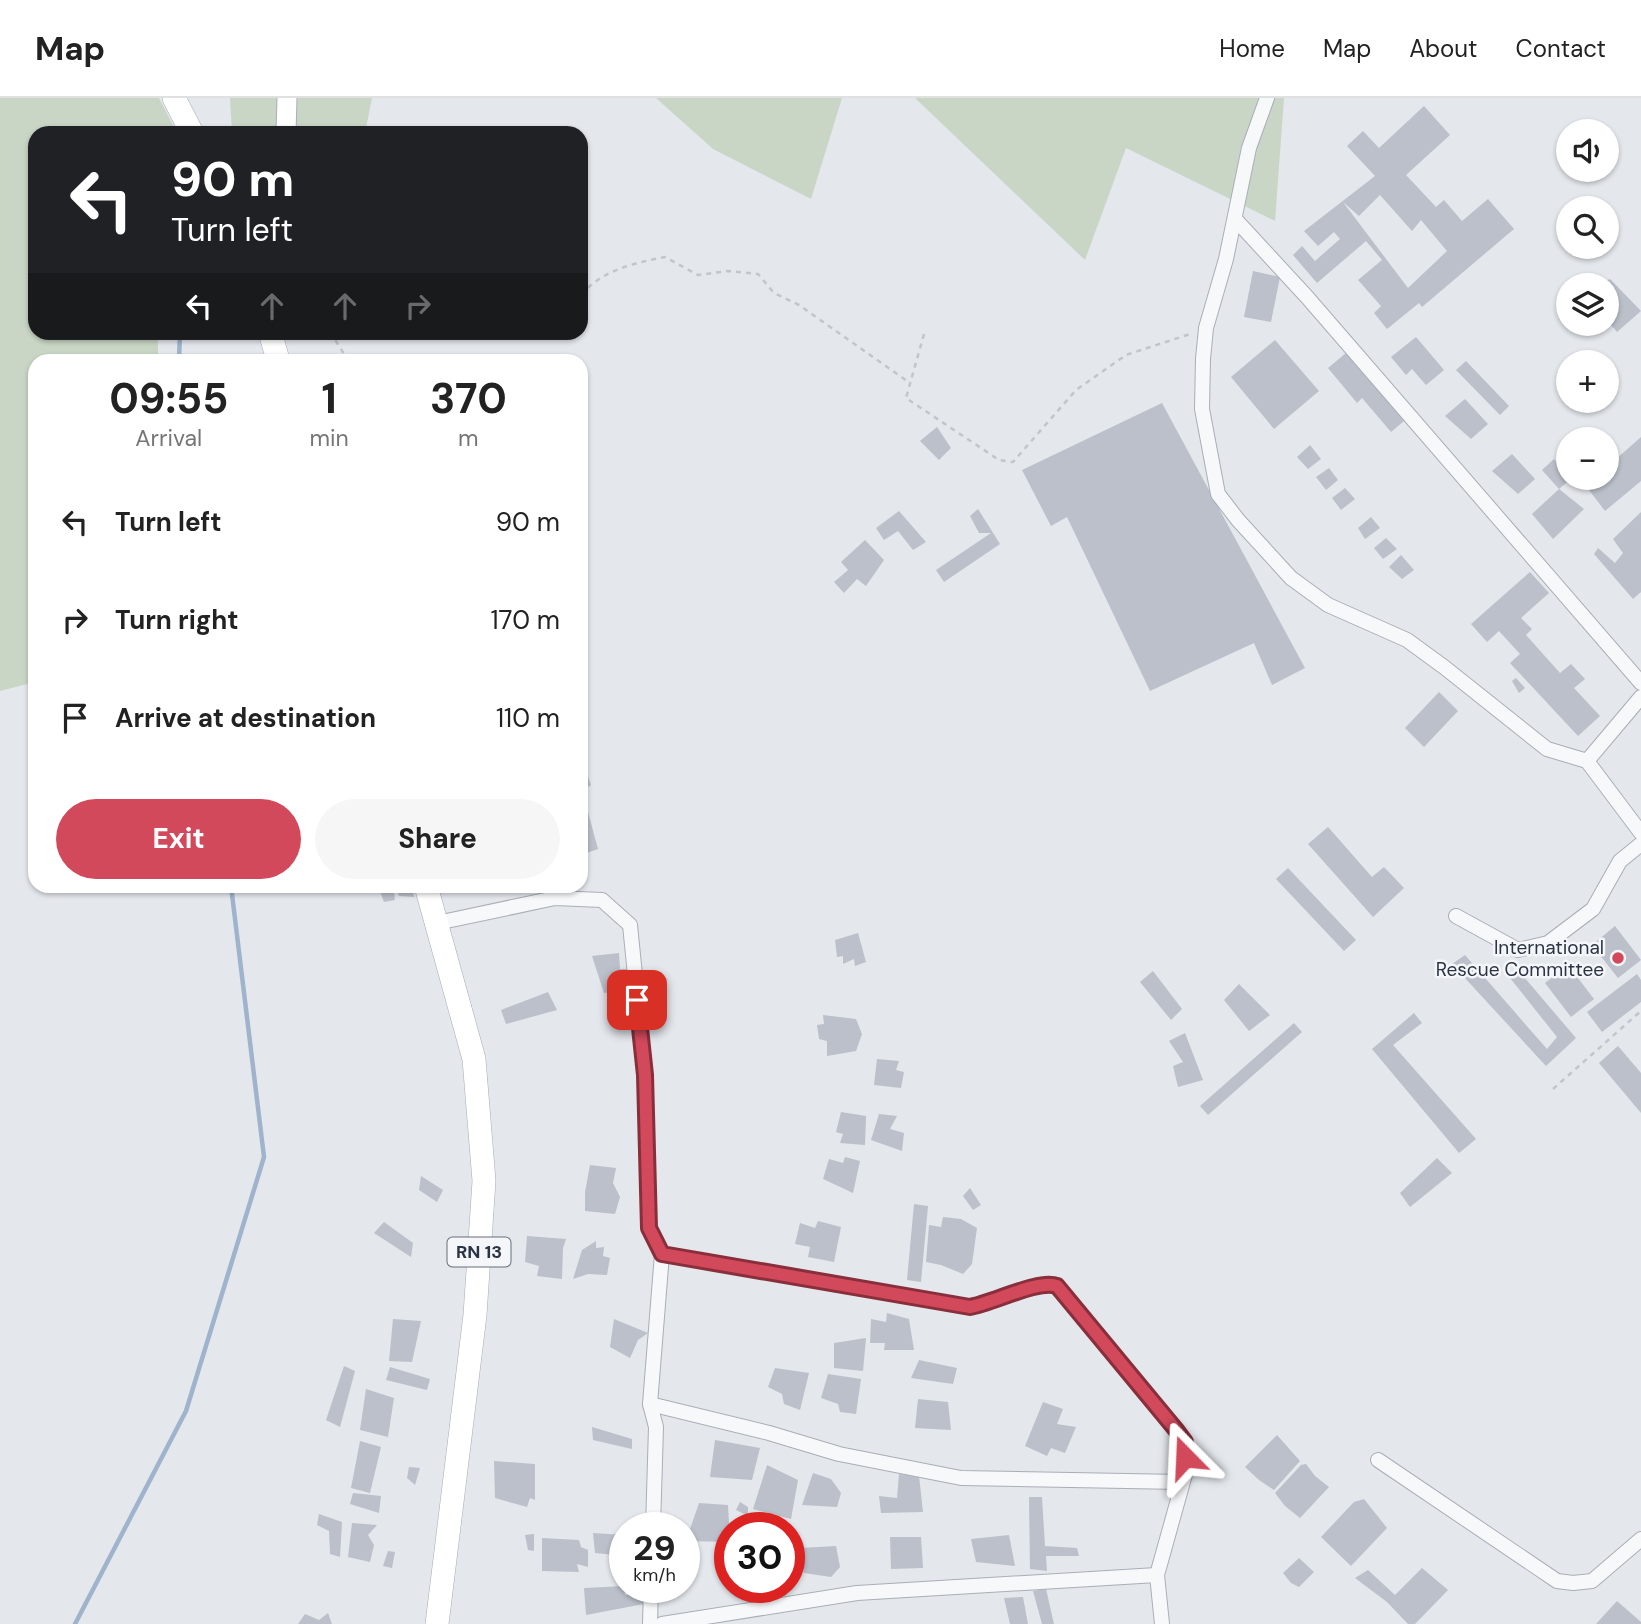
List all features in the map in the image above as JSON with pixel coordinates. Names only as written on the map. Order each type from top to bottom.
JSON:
[{"type":"main road","points":[[174,98],[188,126]]},
{"type":"main road","points":[[286,126],[287,98]]},
{"type":"main road","name":"RN 13","points":[[428,893],[474,1059],[484,1181],[475,1315],[438,1624]]},
{"type":"street","points":[[1267,98],[1250,148],[1235,219],[1206,328],[1202,409],[1210,465],[1218,494],[1290,578],[1328,604],[1407,640],[1547,749],[1587,761],[1641,833]]},
{"type":"street","points":[[1235,219],[1307,297],[1641,682]]},
{"type":"street","points":[[1587,761],[1641,697]]},
{"type":"street","points":[[1456,916],[1518,950],[1548,943],[1593,909],[1620,861],[1641,844]]},
{"type":"street","points":[[436,923],[555,898],[602,900],[630,925],[645,1075],[649,1228],[662,1254],[650,1404],[656,1427],[653,1512]]},
{"type":"street","points":[[662,1254],[970,1307],[988,1304],[1049,1283],[1057,1286],[1185,1442],[1186,1471],[1157,1575],[1162,1624]]},
{"type":"street","points":[[650,1404],[769,1433],[839,1454],[961,1478],[1181,1482]]},
{"type":"street","points":[[1378,1460],[1558,1581],[1592,1581],[1641,1539]]},
{"type":"street","points":[[662,1624],[856,1593],[1157,1575]]},
{"type":"street","points":[[650,1624],[651,1603]]},
{"type":"path","points":[[588,288],[599,277],[627,266],[665,257],[698,275],[727,271],[758,274],[774,293],[799,305],[910,383]]},
{"type":"path","points":[[924,334],[906,398],[999,460],[1013,462],[1076,390],[1126,355],[1206,328]]},
{"type":"path","points":[[1553,1089],[1641,1011]]},
{"type":"green space","points":[[0,98],[159,98],[173,126],[28,126],[28,340],[158,340],[158,354],[28,354],[28,684],[0,691]]},
{"type":"green space","points":[[230,98],[372,98],[366,126],[232,126]]},
{"type":"green space","points":[[656,98],[842,98],[811,199],[713,149]]},
{"type":"green space","points":[[915,98],[1284,98],[1275,221],[1126,148],[1085,260]]},
{"type":"building","points":[[1424,106],[1450,135],[1406,175],[1436,207],[1444,200],[1462,221],[1488,199],[1514,229],[1422,307],[1419,303],[1387,329],[1374,313],[1381,306],[1358,280],[1382,260],[1366,241],[1317,283],[1293,255],[1302,246],[1315,261],[1340,239],[1334,232],[1318,246],[1304,231],[1375,176],[1347,146],[1363,131],[1379,148]],"holes":[[[1380,195],[1412,231],[1421,220],[1447,251],[1408,288],[1343,202],[1359,216]]]},
{"type":"building","points":[[1253,271],[1280,277],[1271,322],[1244,317]]},
{"type":"building","points":[[1619,288],[1641,311],[1619,330]]},
{"type":"building","points":[[1416,337],[1444,370],[1426,385],[1412,369],[1406,375],[1391,357]]},
{"type":"building","points":[[1275,340],[1319,391],[1274,429],[1231,377]]},
{"type":"building","points":[[1346,353],[1404,421],[1391,432],[1362,398],[1357,403],[1328,368]]},
{"type":"building","points":[[1466,361],[1509,406],[1500,415],[1456,370]]},
{"type":"building","points":[[1465,399],[1488,424],[1471,439],[1445,416]]},
{"type":"building","points":[[1162,403],[1305,668],[1272,685],[1254,643],[1150,691],[1067,517],[1051,526],[1022,470]]},
{"type":"building","points":[[937,427],[951,448],[939,460],[920,441]]},
{"type":"building","points":[[1641,437],[1641,481],[1605,511],[1589,490],[1619,490],[1619,456]]},
{"type":"building","points":[[1310,445],[1321,459],[1308,469],[1297,457]]},
{"type":"building","points":[[1512,454],[1535,479],[1518,494],[1492,471]]},
{"type":"building","points":[[1554,459],[1556,486],[1542,470]]},
{"type":"building","points":[[1329,468],[1338,480],[1326,490],[1316,477]]},
{"type":"building","points":[[1345,488],[1355,499],[1341,510],[1332,498]]},
{"type":"building","points":[[1558,490],[1584,509],[1553,539],[1532,514]]},
{"type":"building","points":[[978,509],[1000,544],[944,582],[936,570],[991,533],[979,533],[970,516]]},
{"type":"building","points":[[899,511],[926,542],[913,550],[898,531],[884,540],[876,528]]},
{"type":"building","points":[[1641,512],[1641,592],[1633,599],[1594,554],[1598,548],[1615,563],[1623,553],[1613,539]]},
{"type":"building","points":[[1371,517],[1380,528],[1365,539],[1358,528]]},
{"type":"building","points":[[1386,538],[1397,549],[1383,559],[1374,548]]},
{"type":"building","points":[[865,540],[884,560],[866,586],[857,579],[844,593],[834,582],[848,570],[841,562]]},
{"type":"building","points":[[1401,555],[1414,570],[1402,579],[1389,567]]},
{"type":"building","points":[[1530,572],[1549,593],[1521,618],[1532,629],[1526,635],[1560,673],[1571,664],[1585,679],[1574,688],[1600,716],[1578,736],[1510,663],[1520,654],[1499,631],[1487,642],[1471,624]]},
{"type":"building","points":[[1516,678],[1525,688],[1519,693],[1512,681]]},
{"type":"building","points":[[1439,692],[1458,711],[1424,747],[1405,728]]},
{"type":"building","points":[[588,812],[598,849],[588,853]]},
{"type":"building","points":[[1328,827],[1372,877],[1384,867],[1404,888],[1373,917],[1308,844]]},
{"type":"building","points":[[1288,868],[1356,940],[1344,951],[1276,879]]},
{"type":"building","points":[[381,893],[394,893],[395,900],[384,902]]},
{"type":"building","points":[[398,893],[413,893],[414,897],[399,896]]},
{"type":"building","points":[[1615,926],[1641,960],[1618,978],[1592,945]]},
{"type":"building","points":[[858,933],[866,962],[855,966],[854,959],[843,964],[843,956],[837,957],[835,940]]},
{"type":"building","points":[[619,953],[620,969],[629,969],[625,978],[627,990],[604,993],[592,956]]},
{"type":"building","points":[[1465,955],[1547,1049],[1557,1037],[1510,978],[1518,970],[1576,1038],[1546,1066],[1452,964]]},
{"type":"building","points":[[1568,965],[1594,999],[1571,1017],[1545,983]]},
{"type":"building","points":[[1153,971],[1182,1009],[1171,1020],[1140,982]]},
{"type":"building","points":[[1637,974],[1641,980],[1641,1002],[1602,1032],[1587,1012]]},
{"type":"building","points":[[1239,984],[1270,1015],[1249,1031],[1224,1000]]},
{"type":"building","points":[[548,992],[557,1010],[506,1024],[501,1010]]},
{"type":"building","points":[[1414,1013],[1422,1023],[1393,1045],[1476,1139],[1459,1153],[1372,1049]]},
{"type":"building","points":[[823,1015],[856,1019],[862,1034],[856,1051],[827,1056],[827,1041],[819,1039],[817,1025],[824,1024]]},
{"type":"building","points":[[1294,1023],[1302,1032],[1208,1115],[1200,1106]]},
{"type":"building","points":[[1185,1033],[1203,1080],[1178,1087],[1173,1066],[1183,1062],[1169,1041]]},
{"type":"building","points":[[1618,1046],[1641,1073],[1641,1113],[1599,1063]]},
{"type":"building","points":[[877,1059],[899,1061],[896,1070],[904,1072],[901,1088],[874,1085]]},
{"type":"building","points":[[841,1112],[866,1116],[865,1145],[840,1143],[843,1134],[836,1132]]},
{"type":"building","points":[[879,1114],[897,1116],[890,1129],[904,1133],[902,1151],[871,1140]]},
{"type":"building","points":[[845,1157],[860,1161],[853,1193],[823,1179],[829,1159],[843,1163]]},
{"type":"building","points":[[1437,1158],[1452,1173],[1410,1207],[1400,1193]]},
{"type":"building","points":[[590,1165],[616,1168],[613,1183],[620,1197],[615,1214],[585,1211]]},
{"type":"building","points":[[421,1176],[443,1190],[437,1202],[419,1190]]},
{"type":"building","points":[[970,1188],[981,1205],[973,1210],[963,1196]]},
{"type":"building","points":[[914,1204],[928,1206],[921,1282],[907,1280]]},
{"type":"building","points":[[943,1217],[961,1219],[977,1228],[972,1264],[963,1274],[926,1262],[929,1225],[941,1227]]},
{"type":"building","points":[[818,1221],[841,1227],[834,1262],[808,1257],[810,1247],[795,1244],[800,1223],[815,1228]]},
{"type":"building","points":[[384,1222],[413,1243],[411,1257],[374,1233]]},
{"type":"building","points":[[527,1236],[566,1239],[562,1279],[537,1276],[539,1266],[525,1262]]},
{"type":"building","points":[[596,1241],[596,1248],[604,1247],[603,1256],[610,1258],[607,1275],[588,1274],[573,1279],[582,1250]]},
{"type":"building","points":[[887,1313],[909,1319],[914,1350],[884,1350],[885,1343],[870,1343],[871,1319],[886,1322]]},
{"type":"building","points":[[393,1319],[421,1321],[412,1362],[389,1361]]},
{"type":"building","points":[[614,1319],[648,1333],[638,1340],[630,1358],[610,1347]]},
{"type":"building","points":[[866,1338],[863,1371],[834,1368],[834,1343]]},
{"type":"building","points":[[919,1360],[957,1368],[953,1384],[911,1378]]},
{"type":"building","points":[[344,1366],[355,1371],[340,1427],[326,1420]]},
{"type":"building","points":[[390,1367],[430,1379],[427,1390],[386,1380]]},
{"type":"building","points":[[775,1368],[809,1373],[800,1410],[784,1404],[782,1394],[768,1387]]},
{"type":"building","points":[[828,1374],[861,1379],[856,1414],[840,1412],[838,1404],[821,1398]]},
{"type":"building","points":[[366,1389],[394,1398],[388,1437],[360,1430]]},
{"type":"building","points":[[918,1399],[948,1402],[951,1430],[915,1428]]},
{"type":"building","points":[[1043,1402],[1063,1409],[1057,1424],[1076,1427],[1065,1453],[1051,1448],[1047,1456],[1025,1446]]},
{"type":"building","points":[[592,1427],[632,1439],[632,1449],[593,1440]]},
{"type":"building","points":[[1277,1435],[1300,1461],[1274,1490],[1245,1467]]},
{"type":"building","points":[[715,1440],[760,1448],[752,1480],[710,1477]]},
{"type":"building","points":[[360,1441],[381,1447],[370,1493],[351,1488]]},
{"type":"building","points":[[494,1461],[535,1464],[535,1500],[530,1498],[527,1507],[495,1498]]},
{"type":"building","points":[[1306,1464],[1315,1476],[1329,1487],[1300,1518],[1285,1506],[1275,1493],[1301,1465]]},
{"type":"building","points":[[767,1465],[798,1480],[792,1512],[764,1512],[753,1509]]},
{"type":"building","points":[[409,1467],[420,1468],[415,1485],[407,1478]]},
{"type":"building","points":[[813,1473],[831,1479],[841,1493],[837,1507],[802,1505]]},
{"type":"building","points":[[899,1474],[919,1476],[923,1512],[881,1513],[879,1496],[897,1498]]},
{"type":"building","points":[[353,1493],[381,1496],[379,1513],[350,1504]]},
{"type":"building","points":[[1029,1497],[1042,1497],[1045,1546],[1077,1548],[1079,1556],[1046,1556],[1047,1571],[1030,1569]]},
{"type":"building","points":[[1364,1499],[1387,1528],[1351,1566],[1321,1537],[1354,1502]]},
{"type":"building","points":[[740,1502],[748,1507],[748,1512],[736,1510]]},
{"type":"building","points":[[699,1503],[728,1505],[728,1512],[714,1512],[714,1542],[700,1541],[700,1512],[696,1512]]},
{"type":"building","points":[[319,1514],[342,1522],[340,1557],[330,1554],[329,1531],[317,1525]]},
{"type":"building","points":[[352,1523],[377,1525],[368,1535],[374,1545],[370,1562],[348,1557]]},
{"type":"building","points":[[593,1533],[609,1534],[609,1554],[595,1553]]},
{"type":"building","points":[[534,1534],[534,1551],[528,1550],[525,1535]]},
{"type":"building","points":[[1009,1535],[1015,1566],[976,1562],[971,1539]]},
{"type":"building","points":[[890,1537],[921,1537],[923,1568],[891,1569]]},
{"type":"building","points":[[542,1538],[579,1540],[581,1547],[588,1550],[588,1567],[577,1564],[579,1572],[542,1571]]},
{"type":"building","points":[[836,1546],[840,1567],[831,1577],[805,1573],[805,1548]]},
{"type":"building","points":[[388,1551],[395,1552],[392,1568],[383,1566]]},
{"type":"building","points":[[1299,1558],[1314,1572],[1299,1587],[1291,1583],[1283,1573]]},
{"type":"building","points":[[1422,1568],[1448,1590],[1415,1624],[1408,1624],[1387,1602],[1355,1578],[1368,1570],[1395,1595]]},
{"type":"building","points":[[609,1587],[609,1603],[644,1604],[586,1615],[584,1588]]},
{"type":"building","points":[[1046,1589],[1054,1624],[1042,1624],[1033,1591]]},
{"type":"building","points":[[1023,1597],[1028,1624],[1010,1624],[1004,1598]]},
{"type":"building","points":[[1617,1601],[1641,1622],[1641,1624],[1596,1624]]},
{"type":"building","points":[[328,1613],[332,1624],[298,1624],[305,1614],[319,1620]]},
{"type":"waterway","points":[[179,354],[180,340]]},
{"type":"waterway","points":[[75,1624],[186,1411],[264,1157],[232,893]]},
{"type":"place","name":"International Rescue Committee","points":[[1618,958]]},
{"type":"route","points":[[637,1000],[645,1075],[649,1228],[662,1254],[970,1307],[988,1304],[1049,1283],[1057,1286],[1177,1431],[1185,1442],[1185,1457]]}]
